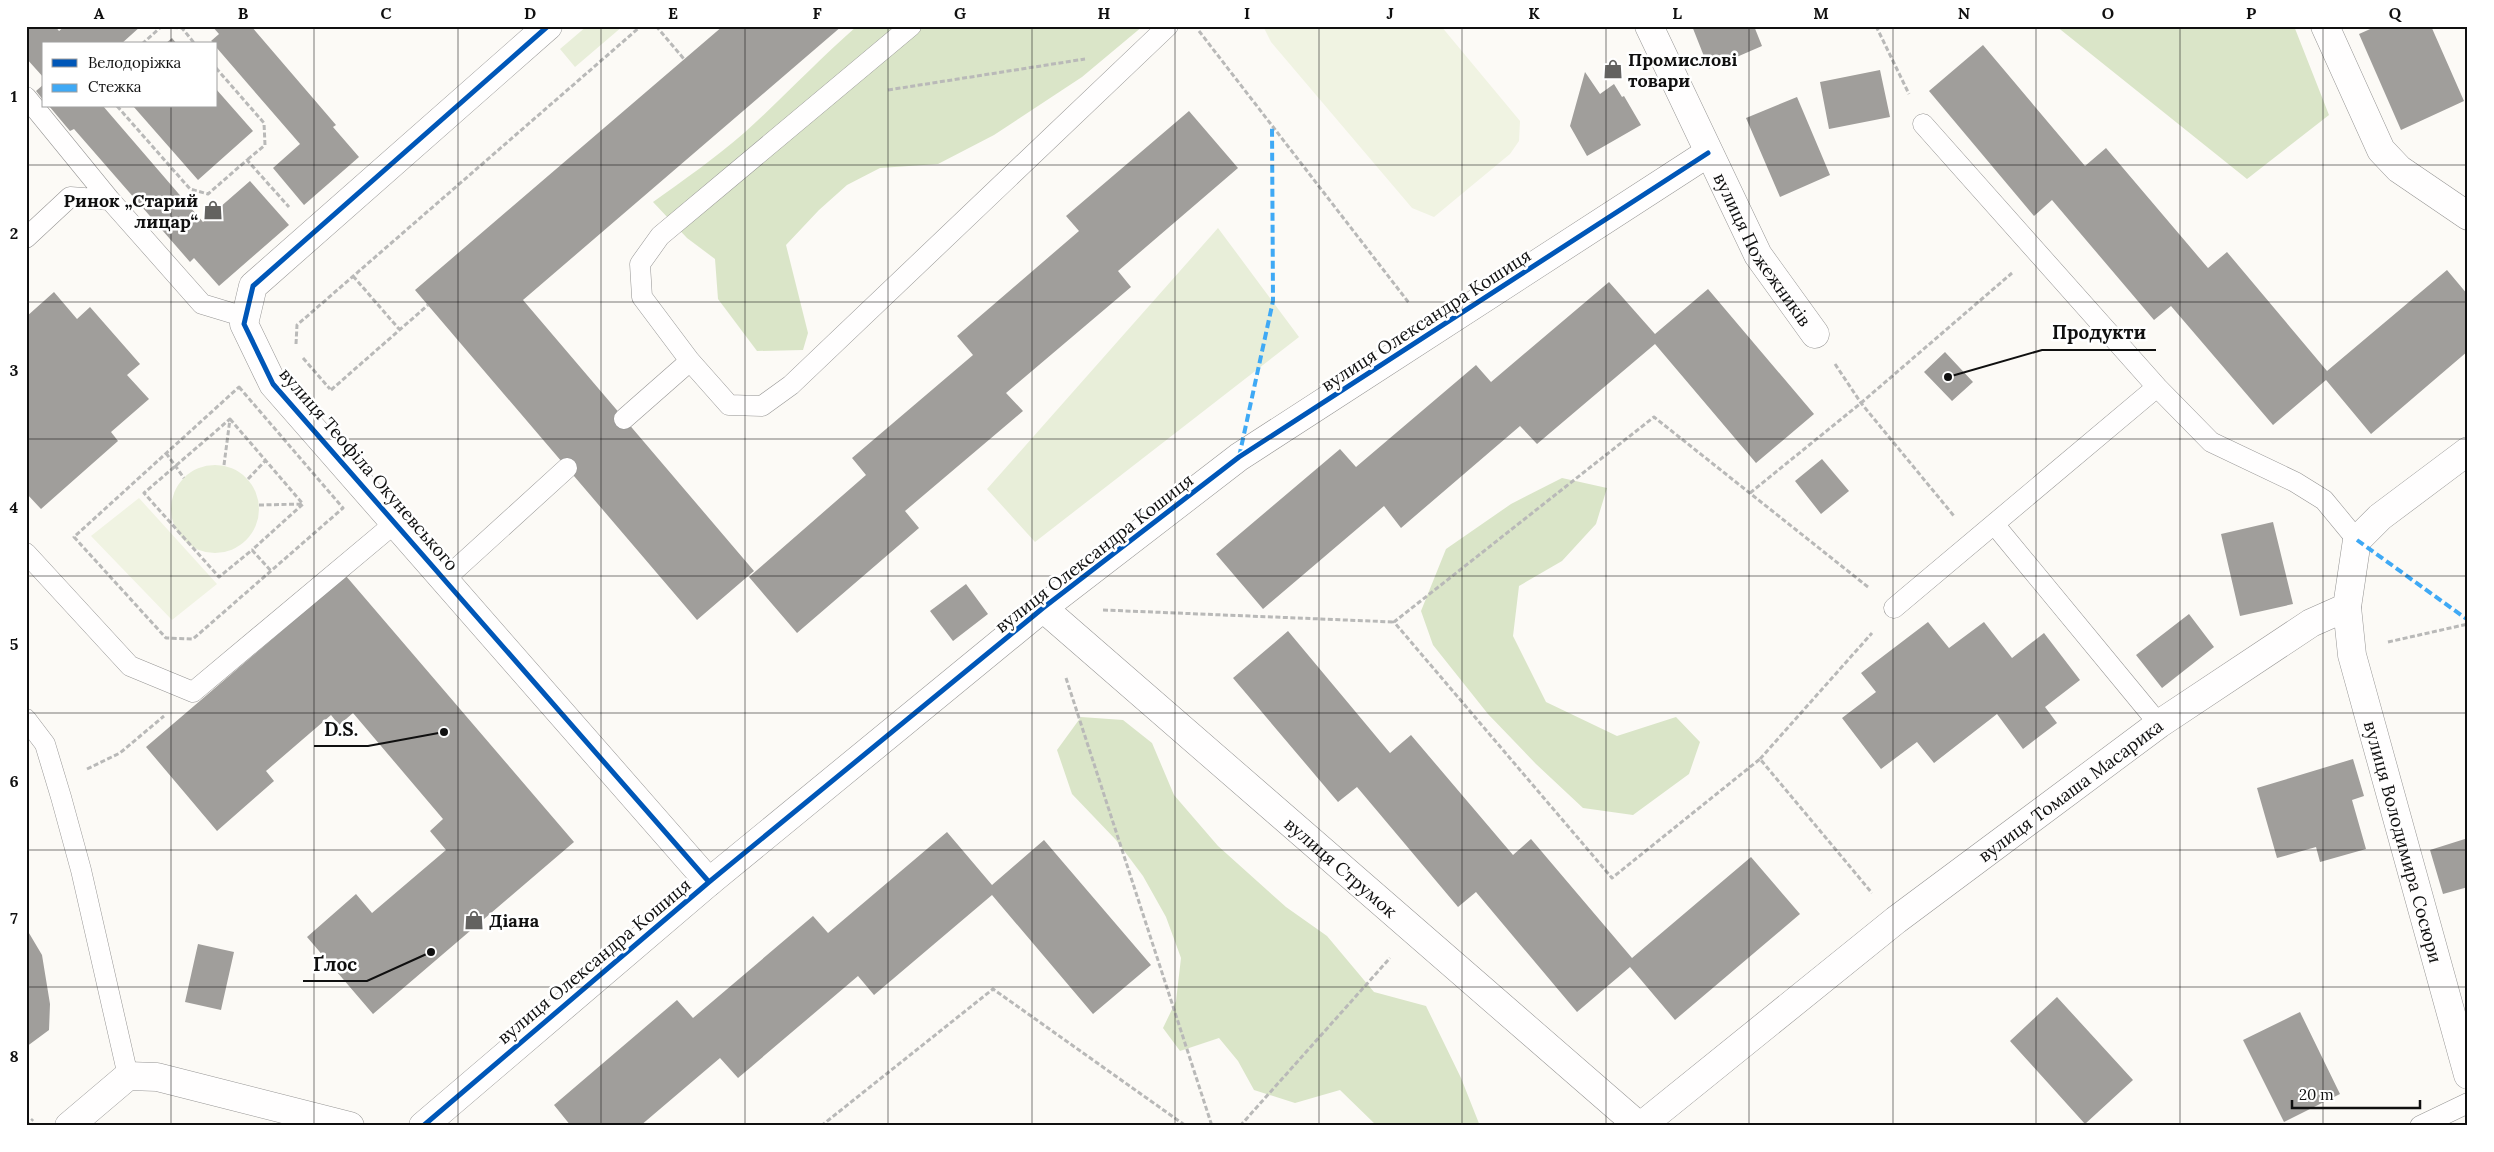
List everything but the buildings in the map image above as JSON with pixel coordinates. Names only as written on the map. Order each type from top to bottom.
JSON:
[{"type":"street","points":[[245,317],[253,286],[548,26]]},
{"type":"street","name":"вулиця Пожежників","points":[[1649,26],[1758,255],[1815,334]]},
{"type":"street","points":[[2326,26],[2381,150],[2399,170],[2468,216]]},
{"type":"street","name":"вулиця Олександра Кошиця","points":[[423,1126],[709,882],[1043,608],[1239,457],[1708,153]]},
{"type":"street","name":"вулиця Теофіла Окуневського","points":[[245,317],[244,324],[273,384],[709,882]]},
{"type":"street","points":[[2347,607],[2356,540],[2380,517],[2468,451]]},
{"type":"street","name":"вулиця Томаша Масарика","points":[[1640,1126],[1896,920],[2159,724],[2311,623],[2347,607]]},
{"type":"street","name":"вулиця Володимира Сосюри","points":[[2347,607],[2352,655],[2468,1075]]},
{"type":"street","name":"вулиця Струмок","points":[[1043,608],[1640,1126]]},
{"type":"street","points":[[69,1126],[128,1076],[157,1077],[350,1126]]},
{"type":"lane","points":[[911,26],[660,236],[640,264],[642,297],[690,361],[729,405],[762,406],[790,385],[1168,26]]},
{"type":"lane","points":[[26,97],[110,200],[202,304],[245,317]]},
{"type":"lane","points":[[1923,124],[2157,387],[2211,442],[2295,482],[2324,500],[2356,540]]},
{"type":"lane","points":[[26,238],[70,196],[110,200]]},
{"type":"lane","points":[[624,419],[690,361]]},
{"type":"lane","points":[[1894,608],[2157,387]]},
{"type":"lane","points":[[445,579],[567,468]]},
{"type":"lane","points":[[26,553],[130,666],[193,692],[395,523]]},
{"type":"lane","points":[[1994,524],[2159,724]]},
{"type":"lane","points":[[26,719],[45,744],[81,870],[128,1076]]},
{"type":"lane","points":[[2420,1126],[2468,1103]]},
{"type":"path","points":[[296,350],[297,325],[641,26]]},
{"type":"path","points":[[656,26],[684,59]]},
{"type":"path","points":[[1196,26],[1432,333]]},
{"type":"path","points":[[1876,26],[1923,124]]},
{"type":"path","points":[[144,42],[161,27],[182,28],[193,42]]},
{"type":"path","points":[[882,91],[1086,59]]},
{"type":"path","points":[[119,108],[190,189],[208,194],[265,145],[264,123],[218,70]]},
{"type":"path","points":[[247,160],[312,233]]},
{"type":"path","points":[[1750,493],[1861,403],[2037,252]]},
{"type":"path","points":[[353,276],[399,329]]},
{"type":"path","points":[[331,390],[428,304]]},
{"type":"path","points":[[1815,334],[1861,403],[1974,541]]},
{"type":"path","points":[[302,356],[337,398]]},
{"type":"path","points":[[239,387],[343,508],[271,571],[193,639],[166,638],[74,536],[239,387]]},
{"type":"path","points":[[1102,610],[1394,622],[1654,417],[1894,608],[1760,758],[1612,878],[1394,622]]},
{"type":"path","points":[[230,419],[303,504]]},
{"type":"path","points":[[224,465],[230,419]]},
{"type":"path","points":[[230,419],[144,493],[219,577],[303,504]]},
{"type":"path","points":[[166,453],[184,478]]},
{"type":"path","points":[[248,480],[266,461]]},
{"type":"path","points":[[259,506],[303,504]]},
{"type":"path","points":[[252,550],[271,571]]},
{"type":"path","points":[[2352,655],[2380,644],[2468,624]]},
{"type":"path","points":[[1064,674],[1212,1126]]},
{"type":"path","points":[[45,744],[81,772],[120,753],[193,692]]},
{"type":"path","points":[[1760,758],[1896,920]]},
{"type":"path","points":[[1240,1126],[1414,931]]},
{"type":"path","points":[[821,1126],[992,989],[1186,1126]]},
{"type":"green space","points":[[587,26],[623,26],[575,67],[560,49]]},
{"type":"green space","points":[[857,26],[1143,26],[1082,77],[994,135],[938,164],[880,168],[847,185],[819,210],[786,245],[808,333],[803,350],[757,351],[718,299],[715,259],[687,238],[653,202],[711,160],[744,133]]},
{"type":"green space","points":[[1263,26],[1441,26],[1520,121],[1519,141],[1510,154],[1434,217],[1412,208],[1271,42]]},
{"type":"green space","points":[[2056,26],[2294,26],[2329,115],[2247,179]]},
{"type":"green space","points":[[1218,228],[1299,337],[1035,542],[987,489]]},
{"type":"green space","points":[[215,465],[232,468],[246,478],[256,492],[259,509],[256,526],[246,540],[232,550],[215,553],[198,550],[184,540],[174,526],[171,509],[174,492],[184,478],[198,468]]},
{"type":"green space","points":[[1562,478],[1607,488],[1596,524],[1562,561],[1519,586],[1513,636],[1546,702],[1617,736],[1676,717],[1700,742],[1689,774],[1633,815],[1583,808],[1536,764],[1488,714],[1433,645],[1421,611],[1446,549],[1511,504]]},
{"type":"green space","points":[[139,498],[217,584],[172,620],[91,536]]},
{"type":"green space","points":[[1081,717],[1123,720],[1152,743],[1174,795],[1218,846],[1286,907],[1327,936],[1374,992],[1426,1006],[1461,1078],[1480,1126],[1377,1126],[1340,1090],[1295,1103],[1254,1090],[1238,1061],[1219,1038],[1180,1051],[1163,1028],[1176,1001],[1181,958],[1166,917],[1143,876],[1116,840],[1072,794],[1057,750]]},
{"type":"marked path","points":[[1239,457],[1273,301],[1272,126]]},
{"type":"marked path","points":[[2357,540],[2468,620]]},
{"type":"cycle path","points":[[548,26],[253,286],[244,324],[273,384],[709,882]]},
{"type":"cycle path","points":[[423,1126],[709,882],[1043,608],[1239,457],[1708,153]]},
{"type":"place","name":"Промислові товари","points":[[1613,69]]},
{"type":"place","name":"Ринок „Старий лицар“","points":[[213,210]]},
{"type":"place","name":"Продукти","points":[[1948,377]]},
{"type":"place","name":"D.S.","points":[[444,732]]},
{"type":"place","name":"Діана","points":[[474,920]]},
{"type":"place","name":"Ґлос","points":[[431,952]]}]
